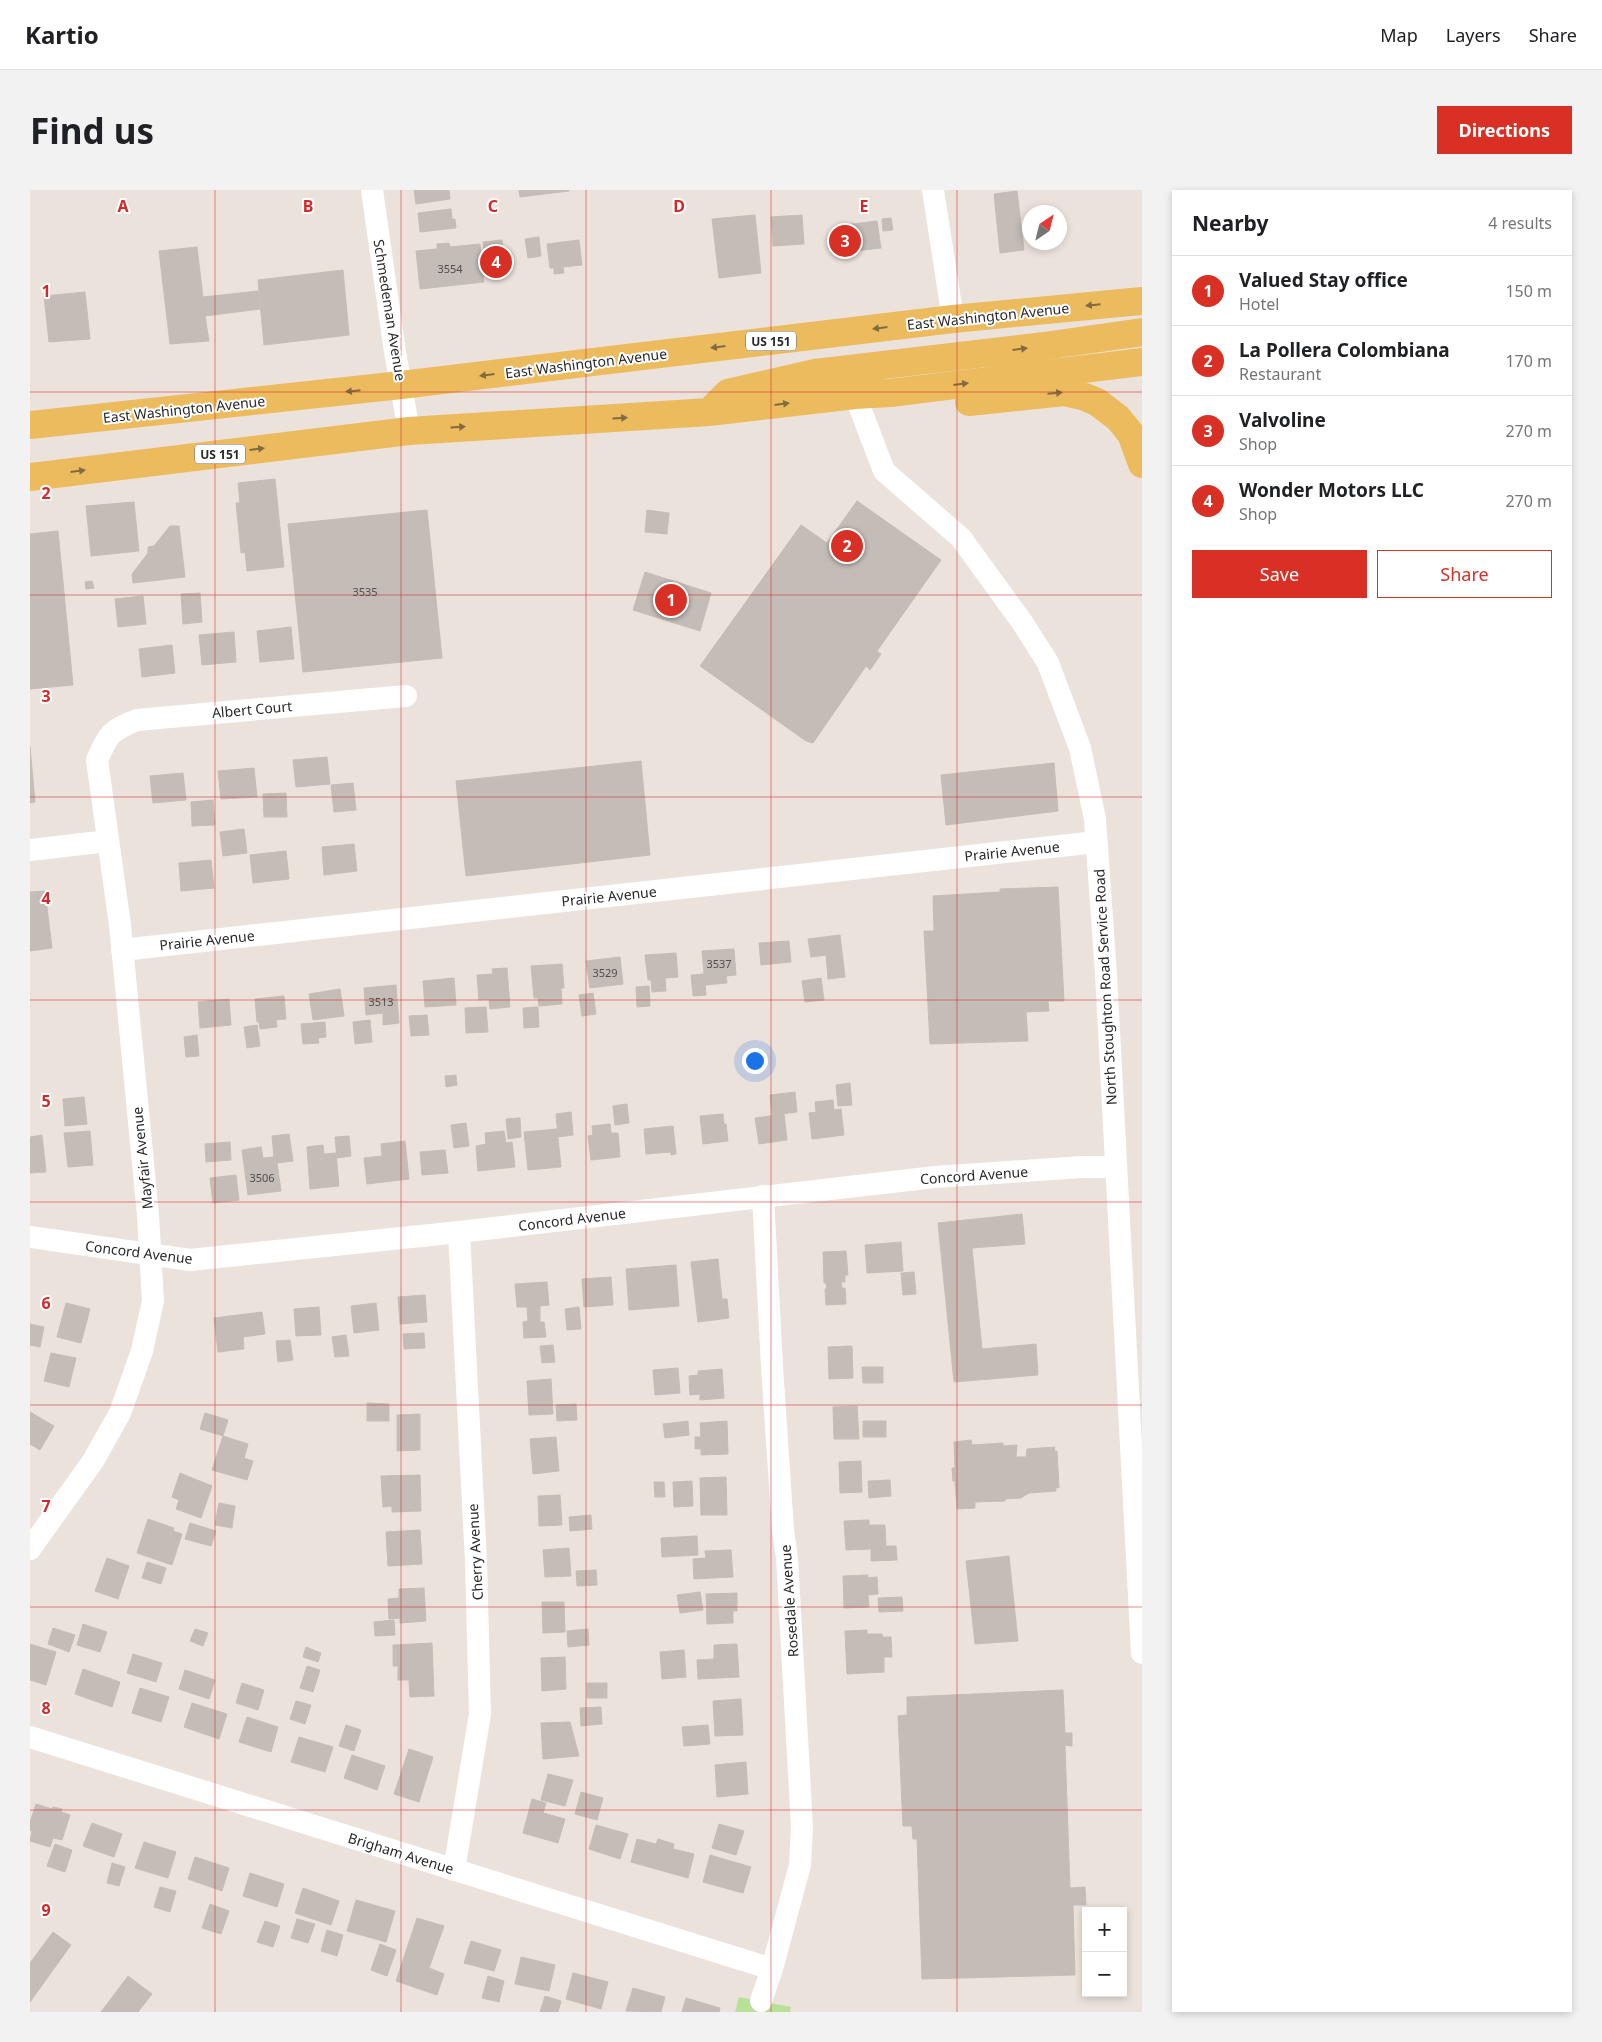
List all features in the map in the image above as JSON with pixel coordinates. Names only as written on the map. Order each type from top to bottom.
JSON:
[{"type":"main road","name":"East Washington Avenue","points":[[30,426],[402,386],[953,319],[1142,300]]},
{"type":"main road","points":[[709,412],[728,392],[815,373],[1044,346],[1142,332]]},
{"type":"main road","name":"US 151","points":[[30,476],[409,431],[709,412],[890,393],[1142,362]]},
{"type":"main road","points":[[890,393],[901,404],[909,408],[1064,392],[1097,402],[1118,418],[1131,434],[1142,464]]},
{"type":"street","name":"Schmedeman Avenue","points":[[372,190],[409,431]]},
{"type":"street","points":[[933,190],[953,319]]},
{"type":"street","name":"North Stoughton Road Service Road","points":[[854,396],[884,471],[961,538],[1017,614],[1048,663],[1080,748],[1094,819],[1106,974],[1142,1653]]},
{"type":"street","name":"Albert Court","points":[[106,739],[113,730],[137,720],[406,696]]},
{"type":"street","name":"Mayfair Avenue","points":[[30,1549],[93,1461],[120,1413],[142,1351],[153,1301],[148,1215],[122,950],[97,760],[106,739]]},
{"type":"street","points":[[30,850],[108,841]]},
{"type":"street","name":"Prairie Avenue","points":[[122,950],[1096,842]]},
{"type":"street","name":"Concord Avenue","points":[[30,1237],[190,1260],[459,1232],[935,1177],[1082,1167],[1115,1167]]},
{"type":"street","name":"Rosedale Avenue","points":[[761,2001],[772,1969],[800,1865],[802,1827],[787,1558],[783,1530],[772,1367],[764,1196]]},
{"type":"street","name":"Cherry Avenue","points":[[454,1870],[480,1714],[476,1562],[459,1232]]},
{"type":"street","name":"Brigham Avenue","points":[[30,1737],[772,1969]]},
{"type":"green space","points":[[739,1997],[791,2007],[790,2012],[735,2012]]},
{"type":"building","points":[[414,190],[449,190],[450,199],[416,204]]},
{"type":"building","points":[[519,190],[569,190],[569,191],[520,197]]},
{"type":"building","points":[[1017,191],[1022,250],[1024,250],[1000,253],[994,194]]},
{"type":"building","points":[[451,209],[452,219],[455,219],[456,228],[420,232],[418,213]]},
{"type":"building","points":[[755,215],[761,273],[719,278],[712,219]]},
{"type":"building","points":[[802,215],[804,244],[773,246],[771,217]]},
{"type":"building","points":[[891,218],[893,230],[883,231],[882,219]]},
{"type":"building","points":[[877,221],[881,248],[839,253],[836,226]]},
{"type":"building","points":[[539,237],[541,256],[528,258],[525,239]]},
{"type":"building","points":[[502,240],[506,275],[488,277],[483,242]]},
{"type":"building","points":[[579,240],[582,265],[563,267],[564,273],[554,274],[554,268],[550,268],[547,244]]},
{"type":"building","points":[[449,243],[450,247],[480,244],[484,282],[420,289],[416,251],[437,249],[437,244]]},
{"type":"building","points":[[197,247],[203,297],[258,291],[260,309],[205,316],[209,341],[170,344],[159,251]]},
{"type":"building","points":[[343,270],[349,335],[264,345],[258,280]]},
{"type":"building","points":[[85,292],[90,339],[49,342],[44,296]]},
{"type":"building","points":[[275,479],[284,567],[247,571],[245,552],[241,553],[236,503],[240,503],[238,483]]},
{"type":"building","points":[[857,501],[941,560],[877,651],[881,654],[870,670],[866,666],[813,743],[806,741],[700,666],[801,525],[827,543]]},
{"type":"building","points":[[134,502],[139,551],[91,556],[86,506]]},
{"type":"building","points":[[427,510],[442,658],[303,672],[288,524]]},
{"type":"building","points":[[647,510],[669,513],[667,534],[645,532]]},
{"type":"building","points":[[170,526],[179,526],[185,577],[133,583],[132,574],[148,553],[148,547],[154,546]]},
{"type":"building","points":[[58,531],[73,685],[30,689],[30,534]]},
{"type":"building","points":[[645,572],[711,593],[700,631],[633,610]]},
{"type":"building","points":[[92,581],[94,588],[86,589],[85,582]]},
{"type":"building","points":[[200,593],[202,622],[183,624],[181,594]]},
{"type":"building","points":[[143,596],[146,624],[118,627],[115,599]]},
{"type":"building","points":[[291,627],[294,659],[260,662],[257,631]]},
{"type":"building","points":[[234,632],[236,662],[202,665],[199,635]]},
{"type":"building","points":[[172,645],[175,673],[142,677],[139,649]]},
{"type":"building","points":[[30,747],[35,802],[30,803]]},
{"type":"building","points":[[327,757],[330,784],[296,787],[293,760]]},
{"type":"building","points":[[641,761],[650,855],[466,876],[456,781]]},
{"type":"building","points":[[1054,763],[1058,811],[946,825],[941,775]]},
{"type":"building","points":[[254,768],[257,797],[221,799],[218,771]]},
{"type":"building","points":[[183,773],[186,800],[153,803],[150,776]]},
{"type":"building","points":[[353,783],[356,810],[334,812],[331,785]]},
{"type":"building","points":[[286,793],[287,817],[264,817],[263,794]]},
{"type":"building","points":[[213,800],[215,825],[192,826],[191,802]]},
{"type":"building","points":[[244,829],[247,853],[223,856],[220,832]]},
{"type":"building","points":[[354,844],[357,871],[324,875],[322,847]]},
{"type":"building","points":[[286,851],[289,879],[253,883],[250,855]]},
{"type":"building","points":[[211,860],[214,888],[181,891],[179,863]]},
{"type":"building","points":[[1058,887],[1064,1001],[1048,1001],[1049,1011],[1026,1012],[1028,1041],[930,1044],[924,931],[934,931],[933,896],[1000,892],[1000,889]]},
{"type":"building","points":[[45,891],[52,948],[30,951],[30,892]]},
{"type":"building","points":[[840,935],[845,977],[828,979],[826,955],[811,957],[808,939]]},
{"type":"building","points":[[789,941],[791,962],[761,965],[759,943]]},
{"type":"building","points":[[734,949],[736,975],[726,976],[727,983],[705,985],[706,995],[693,996],[691,975],[704,974],[702,951]]},
{"type":"building","points":[[676,953],[678,977],[665,978],[666,991],[652,992],[651,980],[648,980],[645,955]]},
{"type":"building","points":[[620,957],[623,984],[590,988],[586,961]]},
{"type":"building","points":[[562,964],[564,988],[561,988],[562,1004],[539,1006],[538,998],[534,998],[531,966]]},
{"type":"building","points":[[507,968],[510,1007],[490,1009],[489,999],[479,1000],[477,975],[493,974],[492,969]]},
{"type":"building","points":[[454,978],[456,1005],[425,1007],[423,981]]},
{"type":"building","points":[[821,978],[824,1000],[805,1002],[802,981]]},
{"type":"building","points":[[396,985],[399,1023],[383,1025],[383,1013],[366,1015],[364,988]]},
{"type":"building","points":[[649,986],[650,1006],[637,1007],[636,987]]},
{"type":"building","points":[[340,989],[344,1016],[313,1020],[309,994]]},
{"type":"building","points":[[593,993],[596,1014],[582,1016],[579,995]]},
{"type":"building","points":[[284,996],[286,1019],[276,1020],[277,1027],[260,1029],[259,1022],[257,1022],[255,999]]},
{"type":"building","points":[[229,999],[231,1025],[200,1028],[198,1002]]},
{"type":"building","points":[[486,1007],[488,1032],[466,1033],[465,1008]]},
{"type":"building","points":[[538,1007],[539,1027],[524,1028],[523,1008]]},
{"type":"building","points":[[427,1015],[429,1035],[411,1036],[409,1016]]},
{"type":"building","points":[[370,1020],[372,1042],[355,1044],[353,1022]]},
{"type":"building","points":[[325,1022],[326,1037],[318,1038],[319,1043],[303,1044],[301,1024]]},
{"type":"building","points":[[257,1025],[260,1046],[247,1048],[244,1027]]},
{"type":"building","points":[[197,1035],[199,1056],[186,1057],[184,1037]]},
{"type":"building","points":[[456,1075],[457,1085],[446,1087],[445,1076]]},
{"type":"building","points":[[850,1083],[852,1105],[838,1106],[836,1085]]},
{"type":"building","points":[[795,1092],[797,1112],[772,1115],[770,1095]]},
{"type":"building","points":[[84,1097],[87,1124],[65,1126],[63,1099]]},
{"type":"building","points":[[833,1100],[834,1110],[841,1109],[844,1135],[812,1139],[809,1113],[816,1112],[815,1102]]},
{"type":"building","points":[[627,1104],[629,1123],[615,1125],[613,1106]]},
{"type":"building","points":[[571,1112],[573,1135],[558,1137],[556,1114]]},
{"type":"building","points":[[723,1114],[728,1141],[703,1144],[700,1116]]},
{"type":"building","points":[[784,1114],[787,1140],[759,1144],[755,1118]]},
{"type":"building","points":[[520,1118],[521,1137],[508,1139],[506,1119]]},
{"type":"building","points":[[466,1123],[469,1146],[454,1148],[451,1125]]},
{"type":"building","points":[[610,1124],[611,1133],[618,1133],[620,1157],[591,1160],[588,1136],[593,1135],[592,1126]]},
{"type":"building","points":[[673,1126],[676,1154],[671,1155],[671,1152],[646,1154],[644,1129]]},
{"type":"building","points":[[557,1129],[561,1167],[528,1170],[524,1132]]},
{"type":"building","points":[[90,1131],[93,1165],[68,1167],[64,1133]]},
{"type":"building","points":[[504,1131],[506,1143],[512,1142],[515,1167],[478,1171],[476,1146],[486,1144],[485,1133]]},
{"type":"building","points":[[289,1134],[293,1161],[277,1163],[281,1191],[248,1195],[242,1150],[261,1147],[263,1158],[274,1157],[272,1136]]},
{"type":"building","points":[[42,1135],[46,1172],[30,1173],[30,1137]]},
{"type":"building","points":[[349,1136],[351,1156],[337,1158],[335,1137]]},
{"type":"building","points":[[405,1141],[409,1179],[367,1184],[364,1158],[382,1156],[381,1144]]},
{"type":"building","points":[[230,1142],[231,1160],[206,1162],[205,1144]]},
{"type":"building","points":[[323,1145],[324,1154],[336,1153],[339,1186],[310,1189],[307,1147]]},
{"type":"building","points":[[445,1150],[448,1173],[422,1175],[420,1152]]},
{"type":"building","points":[[236,1175],[239,1200],[213,1203],[210,1178]]},
{"type":"building","points":[[1022,1214],[1025,1244],[972,1248],[982,1349],[1036,1344],[1038,1375],[954,1382],[938,1223]]},
{"type":"building","points":[[901,1242],[903,1271],[867,1273],[865,1245]]},
{"type":"building","points":[[846,1251],[848,1275],[845,1275],[845,1282],[841,1282],[842,1288],[845,1288],[846,1304],[826,1305],[825,1289],[827,1288],[826,1283],[824,1283],[823,1252]]},
{"type":"building","points":[[718,1259],[722,1299],[727,1299],[729,1318],[698,1322],[691,1262]]},
{"type":"building","points":[[676,1265],[679,1306],[629,1310],[626,1269]]},
{"type":"building","points":[[914,1272],[916,1294],[903,1295],[901,1273]]},
{"type":"building","points":[[611,1277],[613,1305],[584,1307],[582,1279]]},
{"type":"building","points":[[547,1282],[549,1305],[540,1306],[540,1322],[544,1322],[546,1337],[524,1338],[523,1322],[528,1321],[527,1307],[517,1307],[515,1284]]},
{"type":"building","points":[[425,1295],[427,1322],[400,1324],[398,1297]]},
{"type":"building","points":[[66,1303],[90,1309],[81,1343],[57,1337]]},
{"type":"building","points":[[376,1303],[379,1330],[354,1333],[351,1306]]},
{"type":"building","points":[[319,1307],[321,1335],[296,1336],[294,1309]]},
{"type":"building","points":[[579,1307],[581,1329],[567,1330],[565,1309]]},
{"type":"building","points":[[262,1312],[265,1334],[243,1337],[244,1349],[218,1352],[214,1318]]},
{"type":"building","points":[[30,1324],[44,1327],[40,1347],[30,1345]]},
{"type":"building","points":[[424,1333],[425,1348],[404,1349],[403,1334]]},
{"type":"building","points":[[346,1335],[349,1356],[335,1357],[332,1337]]},
{"type":"building","points":[[290,1340],[293,1360],[278,1362],[276,1341]]},
{"type":"building","points":[[553,1345],[555,1362],[542,1363],[540,1346]]},
{"type":"building","points":[[852,1346],[853,1378],[829,1379],[828,1347]]},
{"type":"building","points":[[51,1353],[76,1358],[69,1387],[44,1381]]},
{"type":"building","points":[[862,1367],[883,1367],[883,1383],[863,1383]]},
{"type":"building","points":[[678,1368],[680,1393],[655,1395],[653,1370]]},
{"type":"building","points":[[722,1369],[724,1398],[700,1400],[700,1394],[690,1395],[689,1376],[698,1375],[698,1371]]},
{"type":"building","points":[[551,1379],[553,1414],[529,1415],[527,1381]]},
{"type":"building","points":[[367,1403],[389,1404],[389,1421],[367,1421]]},
{"type":"building","points":[[576,1404],[577,1420],[557,1421],[556,1405]]},
{"type":"building","points":[[857,1406],[859,1439],[834,1439],[833,1407]]},
{"type":"building","points":[[30,1412],[54,1426],[40,1450],[30,1444]]},
{"type":"building","points":[[205,1413],[228,1420],[223,1436],[200,1429]]},
{"type":"building","points":[[420,1414],[420,1450],[397,1451],[397,1415]]},
{"type":"building","points":[[688,1421],[689,1435],[665,1438],[663,1424]]},
{"type":"building","points":[[727,1421],[728,1454],[701,1455],[701,1449],[695,1449],[695,1437],[701,1437],[700,1423]]},
{"type":"building","points":[[863,1421],[886,1421],[886,1437],[863,1437]]},
{"type":"building","points":[[223,1436],[248,1444],[244,1458],[253,1461],[247,1480],[212,1470]]},
{"type":"building","points":[[556,1437],[559,1471],[533,1474],[530,1439]]},
{"type":"building","points":[[971,1440],[972,1445],[1003,1443],[1003,1446],[1017,1445],[1016,1457],[1026,1457],[1027,1449],[1055,1447],[1054,1451],[1057,1451],[1059,1488],[1056,1487],[1056,1491],[1029,1493],[1021,1498],[1005,1499],[1005,1501],[975,1502],[975,1508],[957,1509],[952,1468],[955,1468],[954,1442]]},
{"type":"building","points":[[861,1461],[862,1492],[840,1493],[839,1462]]},
{"type":"building","points":[[180,1473],[212,1486],[201,1518],[176,1509],[179,1500],[172,1497]]},
{"type":"building","points":[[420,1475],[421,1511],[392,1512],[392,1506],[383,1507],[381,1476]]},
{"type":"building","points":[[726,1477],[727,1515],[701,1515],[700,1478]]},
{"type":"building","points":[[890,1480],[891,1496],[869,1498],[868,1481]]},
{"type":"building","points":[[692,1481],[693,1506],[674,1507],[673,1482]]},
{"type":"building","points":[[654,1482],[664,1482],[665,1497],[655,1497]]},
{"type":"building","points":[[560,1495],[562,1525],[539,1526],[538,1496]]},
{"type":"building","points":[[219,1503],[235,1506],[232,1528],[215,1525]]},
{"type":"building","points":[[591,1515],[592,1529],[570,1531],[569,1517]]},
{"type":"building","points":[[148,1519],[174,1528],[173,1531],[182,1534],[172,1565],[137,1553]]},
{"type":"building","points":[[869,1520],[869,1525],[885,1525],[886,1546],[896,1546],[897,1560],[871,1561],[871,1549],[846,1550],[844,1521]]},
{"type":"building","points":[[190,1523],[216,1531],[211,1546],[185,1539]]},
{"type":"building","points":[[420,1530],[422,1564],[388,1566],[386,1532]]},
{"type":"building","points":[[697,1536],[698,1555],[662,1557],[661,1538]]},
{"type":"building","points":[[569,1548],[571,1576],[545,1577],[543,1550]]},
{"type":"building","points":[[731,1550],[733,1577],[694,1579],[693,1559],[706,1558],[705,1551]]},
{"type":"building","points":[[1009,1556],[1018,1641],[975,1644],[966,1561]]},
{"type":"building","points":[[107,1558],[129,1566],[118,1599],[95,1591]]},
{"type":"building","points":[[147,1562],[166,1568],[161,1584],[142,1578]]},
{"type":"building","points":[[596,1570],[597,1585],[577,1586],[576,1571]]},
{"type":"building","points":[[868,1575],[868,1578],[877,1577],[878,1594],[868,1595],[869,1607],[844,1608],[843,1576]]},
{"type":"building","points":[[424,1588],[426,1621],[400,1623],[400,1618],[389,1619],[388,1599],[399,1598],[399,1589]]},
{"type":"building","points":[[700,1592],[703,1610],[680,1613],[677,1595]]},
{"type":"building","points":[[737,1593],[737,1611],[733,1611],[733,1623],[707,1624],[706,1594]]},
{"type":"building","points":[[902,1597],[903,1611],[879,1612],[878,1598]]},
{"type":"building","points":[[542,1602],[564,1602],[565,1632],[543,1633]]},
{"type":"building","points":[[394,1620],[395,1635],[375,1636],[374,1622]]},
{"type":"building","points":[[83,1624],[107,1632],[100,1652],[77,1645]]},
{"type":"building","points":[[53,1628],[75,1635],[69,1652],[48,1644]]},
{"type":"building","points":[[195,1629],[208,1633],[203,1646],[190,1641]]},
{"type":"building","points":[[588,1629],[589,1645],[568,1647],[567,1631]]},
{"type":"building","points":[[867,1630],[867,1634],[882,1634],[883,1637],[891,1637],[892,1657],[884,1657],[884,1672],[847,1674],[845,1631]]},
{"type":"building","points":[[432,1643],[434,1696],[410,1697],[409,1680],[398,1680],[398,1666],[393,1666],[393,1645]]},
{"type":"building","points":[[30,1644],[56,1652],[46,1685],[30,1680]]},
{"type":"building","points":[[737,1644],[739,1677],[698,1679],[697,1660],[714,1659],[714,1645]]},
{"type":"building","points":[[306,1647],[321,1653],[318,1662],[303,1657]]},
{"type":"building","points":[[684,1650],[686,1677],[662,1679],[660,1652]]},
{"type":"building","points":[[133,1654],[162,1663],[156,1682],[127,1673]]},
{"type":"building","points":[[565,1657],[566,1689],[542,1691],[541,1658]]},
{"type":"building","points":[[307,1666],[320,1670],[313,1692],[300,1688]]},
{"type":"building","points":[[83,1669],[120,1682],[112,1707],[75,1694]]},
{"type":"building","points":[[185,1670],[215,1680],[209,1699],[179,1689]]},
{"type":"building","points":[[242,1683],[264,1690],[258,1710],[236,1703]]},
{"type":"building","points":[[587,1683],[607,1683],[607,1698],[587,1698]]},
{"type":"building","points":[[140,1688],[169,1697],[161,1722],[132,1713]]},
{"type":"building","points":[[1063,1690],[1065,1733],[1072,1733],[1072,1746],[1065,1745],[1070,1888],[1085,1887],[1086,1905],[1073,1905],[1075,1975],[922,1979],[917,1839],[913,1839],[912,1826],[903,1826],[898,1716],[907,1715],[907,1697]]},
{"type":"building","points":[[741,1699],[743,1735],[715,1736],[713,1701]]},
{"type":"building","points":[[296,1701],[311,1705],[305,1724],[290,1719]]},
{"type":"building","points":[[192,1703],[227,1714],[219,1739],[184,1727]]},
{"type":"building","points":[[601,1707],[602,1724],[581,1726],[580,1708]]},
{"type":"building","points":[[247,1717],[278,1727],[271,1752],[239,1742]]},
{"type":"building","points":[[570,1722],[579,1756],[543,1759],[541,1723]]},
{"type":"building","points":[[346,1725],[361,1730],[354,1751],[339,1746]]},
{"type":"building","points":[[708,1725],[710,1744],[684,1746],[682,1727]]},
{"type":"building","points":[[299,1737],[333,1747],[325,1772],[291,1762]]},
{"type":"building","points":[[409,1749],[433,1757],[419,1802],[394,1794]]},
{"type":"building","points":[[352,1755],[385,1766],[377,1790],[344,1778]]},
{"type":"building","points":[[746,1762],[748,1794],[717,1797],[715,1765]]},
{"type":"building","points":[[548,1774],[573,1780],[565,1806],[541,1800]]},
{"type":"building","points":[[581,1792],[603,1798],[597,1820],[575,1814]]},
{"type":"building","points":[[532,1799],[546,1803],[543,1813],[565,1819],[558,1843],[523,1833]]},
{"type":"building","points":[[36,1804],[52,1809],[53,1807],[62,1809],[61,1812],[70,1815],[62,1840],[53,1838],[50,1847],[30,1841],[32,1831],[30,1830],[30,1822]]},
{"type":"building","points":[[92,1823],[122,1834],[114,1857],[83,1846]]},
{"type":"building","points":[[719,1824],[744,1831],[736,1855],[712,1848]]},
{"type":"building","points":[[596,1825],[628,1834],[620,1859],[589,1849]]},
{"type":"building","points":[[637,1839],[656,1844],[658,1839],[674,1844],[673,1849],[694,1854],[688,1878],[631,1862]]},
{"type":"building","points":[[144,1842],[176,1852],[168,1878],[135,1868]]},
{"type":"building","points":[[55,1844],[72,1850],[65,1872],[47,1866]]},
{"type":"building","points":[[710,1855],[751,1867],[743,1893],[703,1882]]},
{"type":"building","points":[[195,1857],[229,1868],[222,1891],[188,1879]]},
{"type":"building","points":[[112,1863],[125,1867],[119,1886],[107,1883]]},
{"type":"building","points":[[250,1873],[284,1884],[277,1907],[243,1896]]},
{"type":"building","points":[[160,1887],[176,1891],[170,1912],[154,1907]]},
{"type":"building","points":[[303,1888],[339,1901],[331,1925],[295,1913]]},
{"type":"building","points":[[356,1900],[395,1911],[386,1942],[347,1931]]},
{"type":"building","points":[[210,1904],[229,1911],[221,1934],[202,1928]]},
{"type":"building","points":[[417,1918],[444,1926],[429,1968],[444,1974],[437,1995],[396,1981]]},
{"type":"building","points":[[297,1919],[315,1924],[308,1943],[291,1938]]},
{"type":"building","points":[[265,1921],[280,1926],[273,1947],[257,1942]]},
{"type":"building","points":[[327,1930],[343,1935],[337,1956],[321,1951]]},
{"type":"building","points":[[53,1932],[71,1945],[30,2002],[30,1963]]},
{"type":"building","points":[[471,1941],[501,1950],[494,1971],[464,1963]]},
{"type":"building","points":[[380,1944],[396,1950],[387,1976],[371,1970]]},
{"type":"building","points":[[521,1957],[555,1965],[549,1991],[515,1984]]},
{"type":"building","points":[[573,1973],[608,1982],[601,2009],[566,1999]]},
{"type":"building","points":[[128,1976],[152,1994],[138,2012],[101,2012]]},
{"type":"building","points":[[488,1976],[504,1981],[499,2002],[482,1998]]},
{"type":"building","points":[[633,1988],[665,1997],[661,2012],[626,2011]]},
{"type":"building","points":[[545,1996],[561,2001],[558,2012],[540,2012]]},
{"type":"building","points":[[686,1998],[720,2008],[719,2012],[682,2012]]},
{"type":"place","name":"Valvoline","points":[[845,241]]},
{"type":"place","name":"Wonder Motors LLC","points":[[496,262]]},
{"type":"place","name":"La Pollera Colombiana","points":[[847,546]]},
{"type":"place","name":"Valued Stay office","points":[[671,600]]}]
